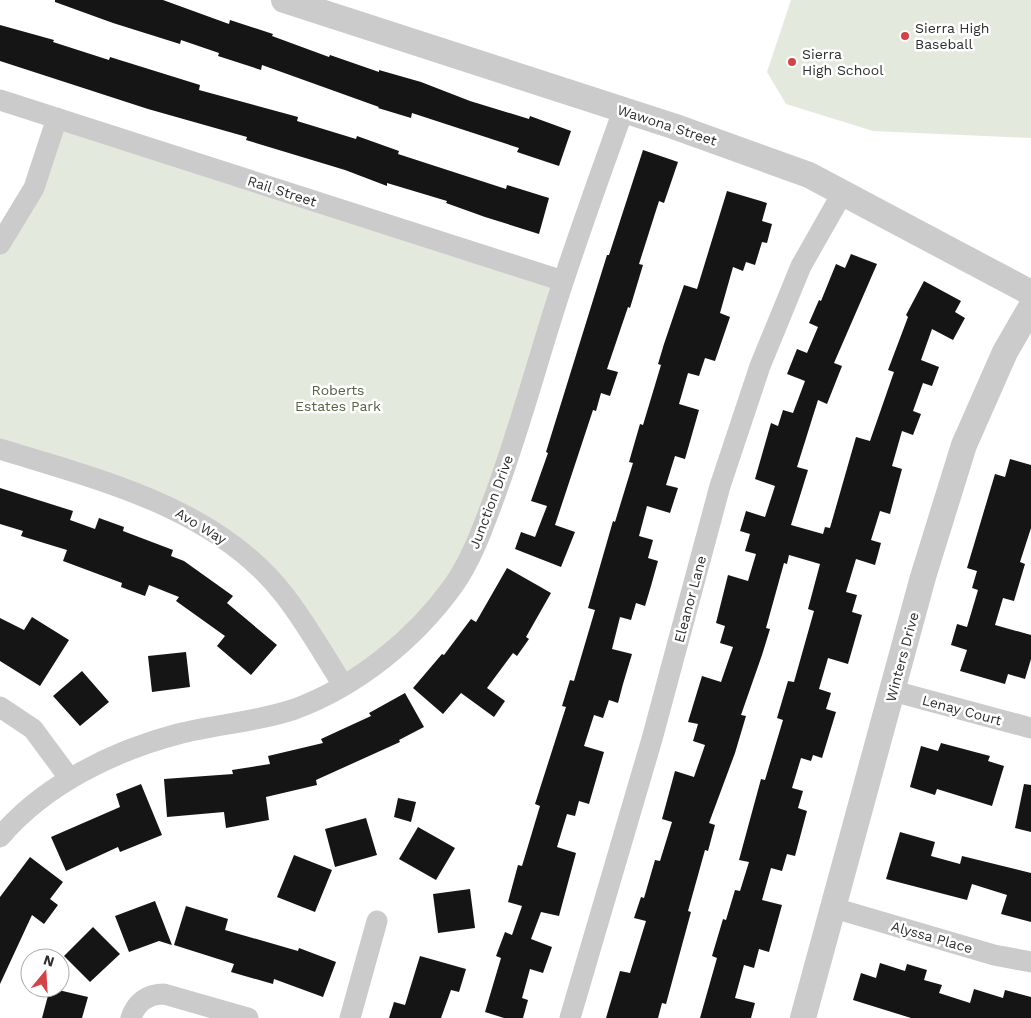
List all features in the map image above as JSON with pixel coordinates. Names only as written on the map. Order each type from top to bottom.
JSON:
[{"type":"street","name":"Wawona Street","points":[[284,0],[674,126],[800,172],[843,192],[1031,293]]},
{"type":"street","name":"Rail Street","points":[[0,100],[563,281]]},
{"type":"street","name":"Junction Drive","points":[[0,837],[48,793],[112,757],[177,734],[270,717],[298,708],[370,669],[415,632],[454,585],[479,538],[502,478],[563,281],[623,111]]},
{"type":"street","points":[[0,244],[34,188],[57,118]]},
{"type":"street","name":"Eleanor Lane","points":[[570,1018],[652,739],[720,486],[754,384],[801,266],[843,192]]},
{"type":"street","name":"Winters Drive","points":[[803,1018],[923,577],[964,445],[1005,352],[1031,307]]},
{"type":"street","name":"Avo Way","points":[[0,449],[68,470],[176,509],[216,532],[248,556],[285,595],[343,685]]},
{"type":"street","name":"Lenay Court","points":[[893,691],[1031,728]]},
{"type":"street","points":[[0,707],[33,729],[70,779]]},
{"type":"street","name":"Alyssa Place","points":[[834,908],[994,955],[1031,962]]},
{"type":"street","points":[[350,1018],[377,921]]},
{"type":"street","points":[[131,1018],[144,998],[155,994],[164,994],[248,1018]]},
{"type":"green space","name":"Sierra High Baseball","points":[[791,0],[1031,0],[1031,138],[873,131],[786,104],[767,72]]},
{"type":"green space","name":"Roberts Estates Park","points":[[57,118],[563,281],[454,585],[343,685],[285,595],[216,532],[0,449],[0,244]]},
{"type":"building","points":[[55,0],[163,0],[229,24],[230,20],[273,34],[272,36],[329,57],[330,55],[379,72],[379,70],[421,82],[470,101],[529,119],[530,116],[571,131],[559,166],[517,152],[519,148],[412,113],[411,118],[378,108],[262,65],[261,70],[218,56],[219,53],[181,40],[180,44],[113,23],[55,2]]},
{"type":"building","points":[[0,25],[54,40],[53,42],[109,60],[110,57],[200,85],[199,90],[298,117],[297,121],[356,139],[357,136],[399,151],[398,154],[506,189],[507,185],[549,198],[539,234],[446,203],[447,201],[387,183],[387,186],[345,170],[246,140],[247,137],[148,109],[0,61]]},
{"type":"building","points":[[643,150],[678,162],[664,203],[659,201],[639,264],[643,265],[630,308],[628,307],[607,369],[618,372],[610,396],[601,393],[596,411],[593,410],[555,525],[575,532],[561,567],[515,549],[521,532],[535,537],[547,506],[531,501],[548,453],[546,452],[607,255],[609,255]]},
{"type":"building","points":[[727,191],[767,203],[762,221],[772,224],[767,243],[762,242],[755,265],[746,262],[743,271],[733,267],[720,313],[730,317],[715,361],[705,358],[699,376],[688,373],[679,404],[699,410],[685,459],[675,456],[666,485],[678,488],[670,513],[647,506],[639,536],[653,540],[648,558],[658,561],[645,606],[636,603],[631,620],[620,617],[612,649],[632,654],[618,703],[609,700],[603,718],[594,715],[584,746],[604,752],[589,804],[579,801],[575,816],[567,814],[557,847],[576,853],[559,916],[541,912],[531,939],[552,947],[543,973],[530,969],[522,998],[528,1000],[523,1018],[504,1018],[485,1012],[501,958],[496,956],[505,932],[512,935],[522,906],[508,902],[518,865],[522,866],[540,806],[535,804],[566,707],[562,706],[570,680],[574,681],[595,610],[588,608],[613,521],[615,522],[633,463],[629,462],[640,424],[643,425],[661,365],[658,364],[664,344],[684,285],[697,289]]},
{"type":"building","points":[[851,254],[877,264],[834,363],[842,366],[827,404],[818,400],[797,467],[808,470],[791,525],[823,534],[825,527],[830,528],[856,437],[870,441],[894,372],[888,370],[908,317],[906,315],[924,281],[961,301],[955,312],[965,318],[953,340],[932,329],[921,360],[939,367],[932,386],[923,383],[913,411],[921,414],[913,435],[902,431],[892,466],[902,469],[890,514],[880,511],[871,540],[881,543],[875,565],[856,559],[846,592],[857,595],[852,612],[862,615],[848,664],[828,658],[819,689],[831,693],[826,709],[836,712],[822,758],[813,755],[811,761],[801,758],[792,788],[803,791],[798,808],[807,811],[795,856],[787,854],[782,871],[771,868],[762,900],[782,905],[769,952],[759,949],[754,968],[744,965],[735,998],[755,1003],[751,1018],[700,1018],[717,958],[712,956],[723,919],[726,920],[735,890],[740,891],[749,862],[739,860],[761,779],[765,780],[783,720],[777,718],[788,681],[794,682],[814,611],[808,609],[820,564],[789,555],[787,564],[784,563],[766,628],[770,629],[741,715],[746,716],[735,753],[709,823],[715,825],[708,851],[705,850],[688,911],[691,912],[666,1004],[662,1003],[658,1018],[606,1018],[620,971],[630,973],[646,921],[634,918],[641,897],[644,898],[655,860],[660,861],[672,822],[662,819],[675,771],[694,777],[705,745],[693,741],[698,724],[688,722],[702,676],[721,682],[733,647],[720,643],[725,626],[716,623],[728,575],[748,581],[756,554],[745,551],[750,534],[740,531],[746,511],[765,517],[775,486],[755,479],[771,423],[778,426],[783,410],[793,413],[805,381],[787,374],[797,349],[807,353],[818,327],[809,323],[819,300],[821,301],[836,264],[845,268]]},
{"type":"building","points":[[1010,459],[1031,465],[1031,528],[1020,562],[1025,564],[1014,601],[1003,598],[995,625],[1031,635],[1031,659],[1025,679],[1008,674],[1005,684],[960,671],[967,650],[951,645],[957,624],[967,627],[978,590],[972,588],[977,571],[967,568],[995,474],[1005,477]]},
{"type":"building","points":[[0,488],[73,511],[70,520],[95,529],[99,518],[124,527],[123,531],[173,550],[171,556],[184,561],[233,596],[227,603],[277,645],[251,675],[217,646],[225,636],[176,601],[179,597],[149,585],[145,596],[121,587],[122,583],[63,561],[67,550],[21,536],[23,531],[0,524]]},
{"type":"building","points":[[507,568],[551,593],[526,637],[529,639],[517,656],[513,653],[487,688],[505,701],[494,717],[461,693],[443,714],[413,688],[442,654],[444,655],[471,619],[476,622]]},
{"type":"building","points":[[32,617],[69,640],[40,686],[0,661],[0,618],[24,630]]},
{"type":"building","points":[[186,652],[190,687],[152,692],[148,656]]},
{"type":"building","points":[[82,671],[109,702],[80,726],[53,696]]},
{"type":"building","points":[[405,693],[424,727],[399,740],[400,742],[316,780],[317,785],[266,797],[269,820],[226,828],[224,812],[167,817],[164,779],[233,774],[232,770],[270,764],[268,756],[323,743],[321,739],[371,716],[369,713]]},
{"type":"building","points":[[941,743],[990,756],[988,761],[1004,766],[992,806],[937,789],[935,795],[910,787],[921,746],[938,751]]},
{"type":"building","points":[[141,784],[162,835],[120,852],[118,847],[66,871],[51,837],[120,807],[116,794]]},
{"type":"building","points":[[1024,784],[1031,785],[1031,832],[1015,828]]},
{"type":"building","points":[[398,798],[416,802],[411,822],[394,817]]},
{"type":"building","points":[[366,818],[377,855],[335,867],[325,829]]},
{"type":"building","points":[[418,827],[455,848],[436,880],[399,859]]},
{"type":"building","points":[[900,832],[935,842],[931,856],[960,864],[962,856],[1031,873],[1031,922],[1001,914],[1007,895],[972,884],[967,900],[886,879]]},
{"type":"building","points":[[294,855],[332,870],[315,912],[277,897]]},
{"type":"building","points":[[30,857],[63,882],[50,899],[58,905],[44,924],[32,915],[0,984],[0,897]]},
{"type":"building","points":[[470,889],[475,928],[438,933],[433,894]]},
{"type":"building","points":[[155,901],[172,945],[159,941],[129,952],[115,916]]},
{"type":"building","points":[[186,906],[228,919],[225,930],[298,951],[299,948],[336,962],[323,997],[274,979],[273,984],[231,972],[234,964],[174,945]]},
{"type":"building","points":[[93,927],[120,954],[90,982],[70,962],[70,950]]},
{"type":"building","points":[[420,956],[466,969],[459,992],[451,990],[441,1018],[389,1018],[394,1002],[405,1005]]},
{"type":"building","points":[[880,963],[905,971],[907,964],[927,970],[924,980],[942,985],[939,993],[970,1003],[974,989],[1003,998],[1005,990],[1031,997],[1031,1018],[911,1018],[853,1000],[861,973],[876,978]]},
{"type":"building","points":[[70,993],[88,997],[82,1018],[42,1018],[47,998],[70,998]]},
{"type":"place","name":"Sierra High Baseball","points":[[905,36]]},
{"type":"place","name":"Sierra High School","points":[[792,62]]}]
